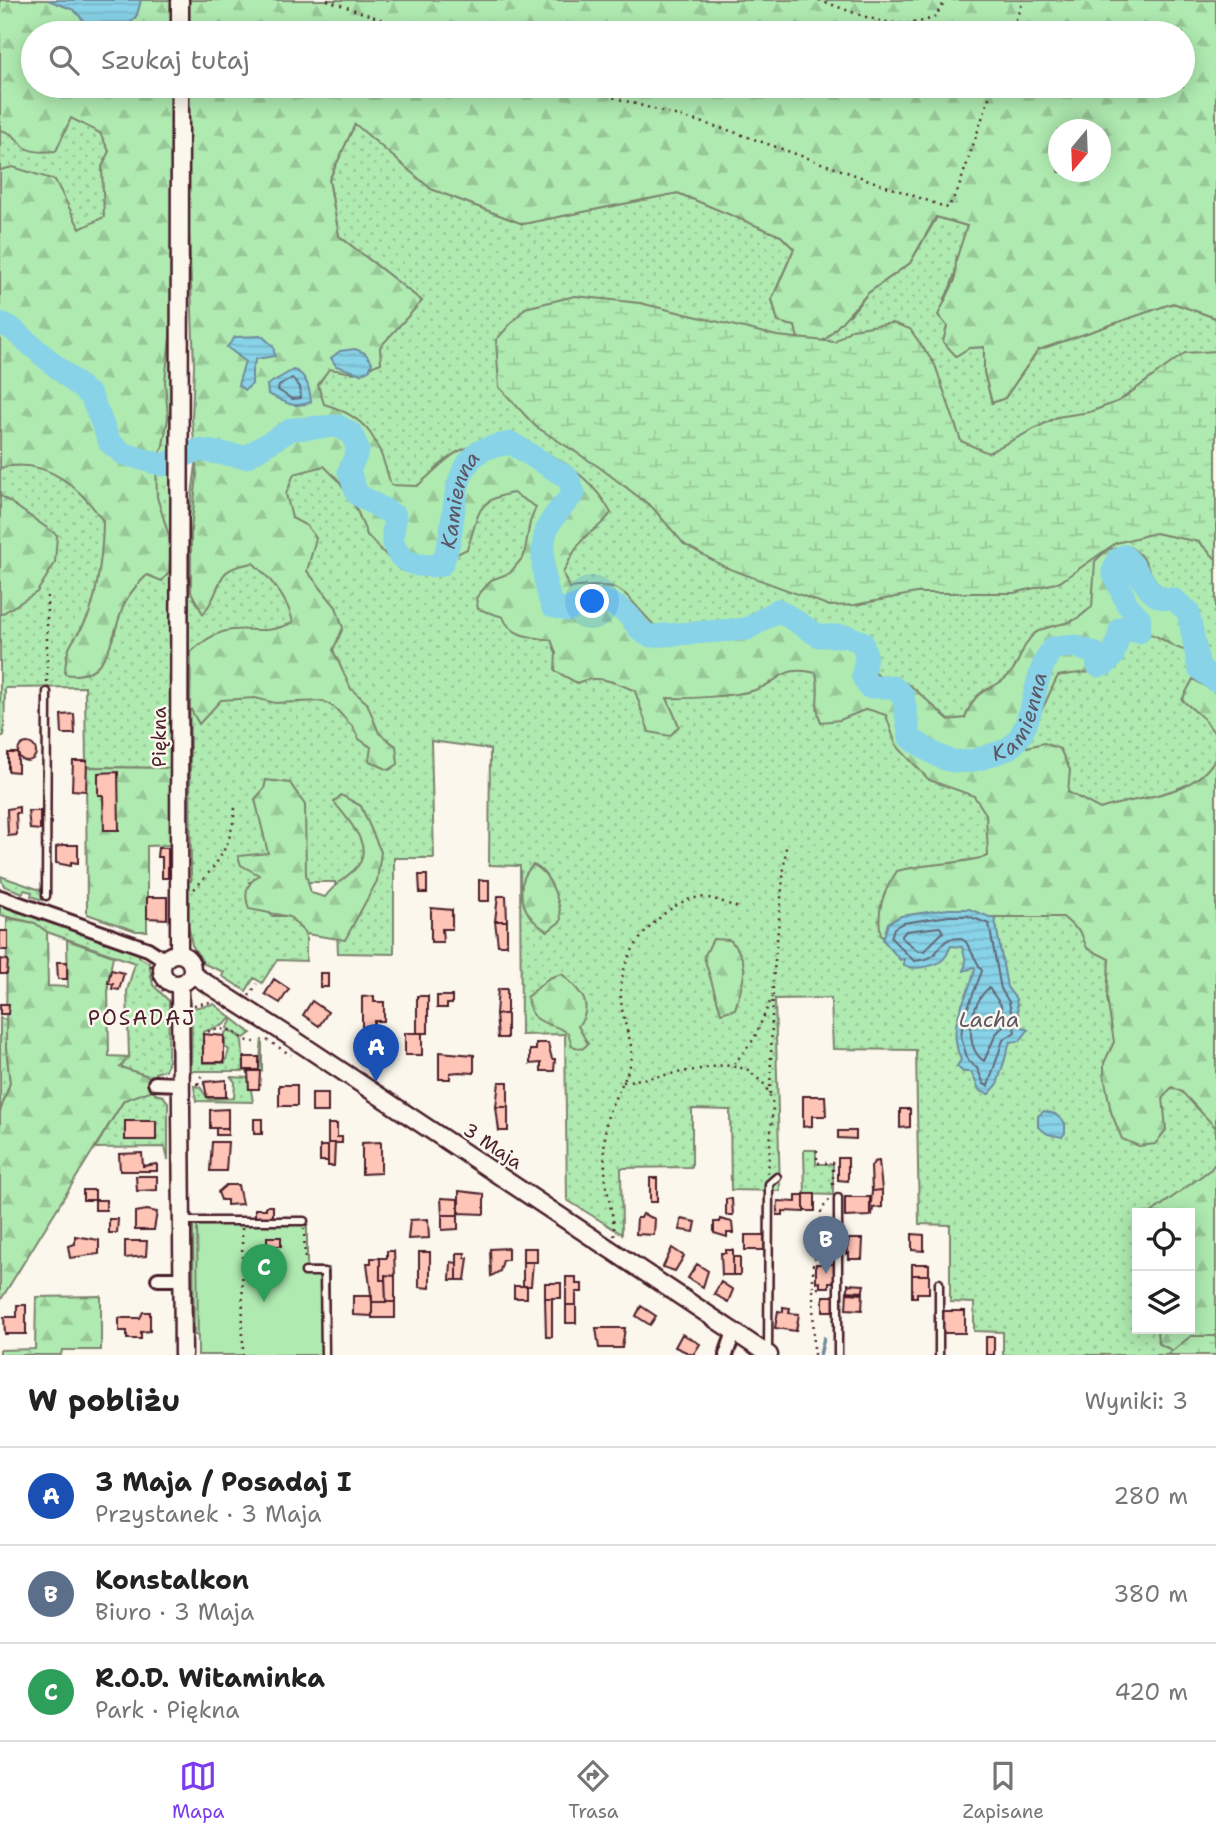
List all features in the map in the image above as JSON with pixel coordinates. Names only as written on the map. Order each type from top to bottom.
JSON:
[{"type":"street","points":[[180,0],[180,21]]},
{"type":"street","name":"Piękna","points":[[164,957],[181,894],[180,98]]},
{"type":"street","points":[[0,897],[164,957],[189,959],[186,979],[190,1084],[181,1221],[183,1355]]},
{"type":"street","points":[[164,957],[161,970],[165,980],[186,979]]},
{"type":"street","name":"3 Maja","points":[[186,979],[289,1036],[769,1355]]},
{"type":"street","points":[[155,1083],[190,1084]]},
{"type":"street","points":[[158,1279],[182,1279]]},
{"type":"street","points":[[726,1355],[734,1332]]},
{"type":"lane","points":[[46,897],[47,692]]},
{"type":"lane","points":[[769,1355],[769,1184],[777,1177]]},
{"type":"lane","points":[[838,1198],[838,1355]]},
{"type":"lane","points":[[181,1221],[304,1221]]},
{"type":"lane","points":[[305,1272],[324,1272],[325,1355]]},
{"type":"lane","points":[[939,1283],[939,1355]]},
{"type":"path","points":[[327,0],[386,21]]},
{"type":"path","points":[[819,0],[883,21]]},
{"type":"path","points":[[916,21],[934,16],[946,0]]},
{"type":"path","points":[[1015,21],[1023,0]]},
{"type":"path","points":[[615,98],[731,131],[948,208],[989,98]]},
{"type":"path","points":[[47,596],[47,692]]},
{"type":"path","points":[[181,894],[191,892],[221,861],[230,839],[235,808]]},
{"type":"path","points":[[769,1184],[768,1161],[774,1119],[770,1094],[773,994],[786,847]]},
{"type":"path","points":[[608,1248],[614,1229],[604,1169],[606,1123],[631,1060],[621,1000],[622,971],[635,943],[664,915],[696,895],[738,908]]},
{"type":"path","points":[[164,957],[153,980],[170,999]]},
{"type":"path","points":[[249,996],[257,984]]},
{"type":"path","points":[[733,1064],[754,1039],[773,994]]},
{"type":"path","points":[[189,1009],[189,1006],[214,1001]]},
{"type":"path","points":[[220,1030],[220,1037]]},
{"type":"path","points":[[203,1049],[203,1034],[220,1030],[233,1030],[246,1041],[255,1042]]},
{"type":"path","points":[[622,1082],[733,1064],[761,1080],[770,1094]]},
{"type":"path","points":[[190,1084],[202,1074]]},
{"type":"path","points":[[190,1084],[204,1084]]},
{"type":"path","points":[[814,1355],[813,1262],[822,1248],[821,1210],[834,1195],[833,1163],[817,1163],[817,1150]]},
{"type":"path","points":[[242,1221],[243,1355]]},
{"type":"path","points":[[304,1221],[305,1272]]},
{"type":"path","points":[[813,1288],[816,1275]]},
{"type":"path","points":[[813,1288],[824,1287]]},
{"type":"green space","points":[[0,0],[1216,0],[1216,318],[1173,303],[1038,350],[1005,398],[992,403],[984,372],[984,347],[969,348],[956,356],[943,342],[947,326],[938,315],[955,280],[956,260],[967,226],[936,217],[910,263],[868,293],[827,338],[815,345],[798,339],[795,326],[778,322],[772,299],[794,249],[781,236],[678,193],[523,224],[431,189],[355,124],[329,180],[339,236],[422,301],[380,347],[381,363],[354,373],[329,369],[318,385],[324,404],[352,416],[370,433],[382,456],[391,485],[417,486],[459,451],[481,444],[503,442],[546,453],[584,478],[611,513],[585,537],[572,554],[563,573],[569,588],[602,586],[619,590],[654,625],[681,628],[756,618],[785,620],[850,638],[860,646],[866,664],[885,682],[910,685],[949,720],[965,718],[975,698],[1005,678],[1015,667],[1034,634],[1074,620],[1092,607],[1095,561],[1108,549],[1130,547],[1137,552],[1156,581],[1192,614],[1195,634],[1193,652],[1182,650],[1145,633],[1123,638],[1105,667],[1092,672],[1058,676],[1040,714],[1022,736],[1027,747],[1044,743],[1060,749],[1070,770],[1068,792],[1100,809],[1180,788],[1207,770],[1216,757],[1216,1128],[1182,1092],[1172,1087],[1163,1097],[1166,1130],[1155,1144],[1139,1146],[1122,1139],[1111,1112],[1104,1076],[1104,1063],[1114,1042],[1107,998],[1109,959],[1087,948],[1081,933],[1063,917],[991,917],[898,946],[881,936],[879,918],[882,902],[897,871],[988,856],[986,814],[974,796],[929,780],[896,745],[886,715],[867,709],[840,720],[821,722],[816,673],[795,671],[747,692],[712,697],[667,698],[679,726],[670,736],[649,732],[635,691],[599,679],[577,683],[555,671],[556,653],[551,640],[522,635],[511,629],[503,617],[478,609],[476,598],[491,580],[510,573],[524,556],[530,522],[536,507],[513,493],[500,496],[484,505],[467,549],[426,570],[400,570],[367,535],[356,508],[339,481],[324,466],[294,474],[286,494],[292,518],[307,526],[316,538],[307,571],[336,607],[343,628],[333,650],[351,689],[367,703],[379,733],[396,746],[398,764],[389,770],[369,761],[371,747],[359,739],[353,727],[335,708],[323,701],[275,703],[255,698],[221,700],[199,724],[190,708],[191,652],[219,633],[232,630],[266,630],[293,622],[278,590],[253,563],[239,566],[224,574],[203,614],[191,592],[191,530],[197,475],[192,420],[194,365],[188,204],[173,199],[171,328],[165,381],[168,418],[156,464],[157,497],[169,536],[169,572],[162,581],[147,575],[130,594],[111,643],[99,664],[91,671],[79,675],[65,674],[67,653],[85,623],[95,593],[103,521],[83,496],[59,477],[32,467],[0,468],[0,170],[13,167],[55,180],[80,229],[104,217],[102,167],[109,151],[100,133],[71,118],[56,151],[32,151],[14,136],[0,130]]},
{"type":"green space","points":[[0,46],[21,71],[21,98],[87,98],[172,199],[171,768],[86,767],[85,687],[5,688],[4,736],[0,736]]},
{"type":"green space","points":[[355,123],[431,189],[523,224],[678,193],[781,236],[794,249],[772,299],[778,322],[795,326],[850,315],[868,293],[910,263],[937,217],[967,226],[955,273],[944,300],[969,348],[984,347],[984,372],[992,403],[1005,398],[1038,350],[1173,303],[1216,318],[1216,1355],[1003,1355],[1003,1332],[974,1331],[974,1303],[950,1302],[950,1225],[919,1224],[916,1050],[833,1049],[831,998],[775,999],[780,1191],[731,1190],[730,1110],[692,1109],[692,1167],[621,1168],[622,1234],[567,1200],[565,1034],[521,1035],[520,866],[489,865],[490,749],[431,741],[434,858],[394,858],[394,954],[338,953],[335,882],[249,882],[272,916],[290,916],[306,934],[306,961],[277,960],[262,983],[254,978],[246,991],[222,976],[224,972],[204,964],[192,945],[189,929],[186,929],[187,881],[191,881],[188,526],[196,465],[192,260],[422,301],[339,236],[329,180]]},
{"type":"green space","points":[[575,296],[640,303],[777,336],[835,342],[852,329],[893,323],[910,329],[935,365],[961,441],[988,453],[1057,417],[1090,412],[1119,401],[1185,353],[1216,351],[1216,559],[1199,542],[1155,533],[1116,543],[1060,582],[1014,593],[916,593],[855,605],[830,606],[725,567],[684,544],[652,507],[599,467],[535,426],[499,387],[496,340],[525,308]]},
{"type":"green space","points":[[0,495],[57,535],[55,563],[37,592],[0,615]]},
{"type":"green space","points":[[1193,679],[1216,693],[1216,735],[1203,718],[1182,700]]},
{"type":"green space","points":[[86,767],[171,768],[174,845],[147,846],[147,931],[136,931],[87,914]]},
{"type":"green space","points":[[266,780],[290,783],[305,805],[306,874],[311,893],[325,897],[361,862],[363,853],[358,834],[334,802],[341,795],[361,806],[381,852],[377,881],[345,940],[306,934],[290,917],[249,909],[247,890],[259,875],[241,865],[238,856],[268,853],[255,799],[264,789]]},
{"type":"green space","points":[[533,865],[545,874],[559,906],[561,921],[548,931],[532,919],[523,901],[523,882]]},
{"type":"green space","points":[[0,876],[43,891],[42,900],[31,896],[32,892],[24,890],[23,893],[4,886]]},
{"type":"green space","points":[[0,903],[140,952],[139,957],[149,963],[153,985],[169,1001],[168,1064],[165,1070],[155,1073],[155,1078],[119,1067],[129,1057],[127,991],[135,963],[47,932],[34,923],[0,915]]},
{"type":"green space","points":[[7,918],[35,923],[47,932],[48,986],[68,987],[67,940],[113,956],[108,983],[109,1056],[129,1057],[120,1067],[155,1078],[155,1089],[124,1100],[0,1301],[0,1112],[10,1083],[6,1047]]},
{"type":"green space","points":[[713,939],[730,940],[737,948],[744,965],[743,981],[735,1009],[721,1013],[704,957]]},
{"type":"green space","points":[[562,974],[579,992],[585,1004],[583,1018],[578,1026],[588,1044],[582,1049],[572,1046],[568,1033],[536,1018],[529,1007],[527,997],[549,978]]},
{"type":"green space","points":[[214,1004],[251,1033],[244,1038],[227,1028],[232,1020],[230,1019],[223,1025],[203,1032],[203,1063],[225,1063],[229,1050],[225,1047],[225,1033],[229,1030],[242,1039],[244,1070],[259,1070],[262,1039],[262,1071],[191,1071],[192,1008]]},
{"type":"green space","points":[[0,1018],[9,1021],[6,1047],[10,1083],[0,1112]]},
{"type":"green space","points":[[231,1077],[249,1078],[253,1102],[196,1101],[194,1086],[200,1087],[208,1099],[234,1098],[235,1082]]},
{"type":"green space","points":[[155,1089],[155,1094],[163,1096],[168,1102],[168,1160],[165,1147],[95,1148],[124,1100]]},
{"type":"green space","points":[[804,1150],[816,1150],[816,1164],[833,1164],[833,1195],[805,1194]]},
{"type":"green space","points":[[1216,1162],[1216,1348],[1181,1355],[1158,1343],[1157,1334],[1195,1334],[1195,1208],[1158,1208],[1211,1169]]},
{"type":"green space","points":[[197,1217],[307,1217],[307,1267],[329,1268],[329,1355],[198,1355]]},
{"type":"green space","points":[[193,1225],[198,1225],[198,1336],[194,1335]]},
{"type":"green space","points":[[101,1296],[101,1350],[62,1350],[61,1355],[0,1355],[0,1350],[35,1349],[36,1297]]},
{"type":"green space","points":[[1191,1336],[1216,1336],[1216,1355],[1167,1355]]},
{"type":"water","points":[[48,0],[141,0],[137,15],[132,21],[84,21],[74,10]]},
{"type":"water","points":[[262,336],[273,346],[275,356],[256,359],[252,370],[252,384],[245,390],[238,385],[245,361],[227,347],[235,337]]},
{"type":"water","points":[[355,349],[365,353],[372,362],[370,369],[361,374],[336,366],[331,358],[340,351]]},
{"type":"water","points":[[293,370],[305,378],[311,402],[294,405],[268,394],[267,385]]},
{"type":"water","name":"Lacha","points":[[948,909],[969,909],[995,919],[1007,987],[1016,999],[1020,1025],[1028,1030],[1020,1041],[1010,1042],[997,1085],[989,1094],[980,1091],[971,1072],[963,1072],[957,1066],[961,1060],[955,1036],[956,1025],[975,970],[974,967],[964,971],[966,961],[962,947],[951,946],[943,960],[938,963],[914,968],[904,966],[904,959],[900,960],[883,940],[888,923],[901,916]]},
{"type":"water","points":[[1044,1111],[1055,1114],[1065,1123],[1062,1137],[1048,1134],[1038,1127],[1038,1116]]},
{"type":"building","points":[[74,714],[75,734],[62,734],[61,715]]},
{"type":"building","points":[[27,743],[33,746],[36,752],[33,758],[27,761],[21,758],[18,752],[21,746]]},
{"type":"building","points":[[8,753],[18,753],[18,772],[8,771]]},
{"type":"building","points":[[73,761],[87,761],[86,791],[72,790]]},
{"type":"building","points":[[118,772],[119,830],[104,830],[103,795],[98,795],[98,773]]},
{"type":"building","points":[[19,807],[19,813],[16,813],[17,835],[8,836],[7,809]]},
{"type":"building","points":[[28,811],[40,811],[40,830],[30,829]]},
{"type":"building","points":[[78,845],[78,863],[71,862],[71,866],[56,863],[56,847]]},
{"type":"building","points":[[158,848],[168,848],[168,878],[162,878],[162,857],[157,857]]},
{"type":"building","points":[[419,875],[427,875],[427,893],[420,893]]},
{"type":"building","points":[[479,880],[489,880],[489,901],[479,901]]},
{"type":"building","points":[[498,896],[506,896],[507,921],[495,921]]},
{"type":"building","points":[[147,897],[167,897],[167,919],[147,918]]},
{"type":"building","points":[[431,908],[452,910],[452,929],[442,929],[443,942],[431,942]]},
{"type":"building","points":[[495,921],[507,921],[507,945],[498,945]]},
{"type":"building","points":[[0,931],[8,931],[8,950],[0,950]]},
{"type":"building","points":[[0,959],[8,960],[7,974],[0,974]]},
{"type":"building","points":[[57,962],[67,962],[67,979],[58,979]]},
{"type":"building","points":[[111,970],[124,973],[119,990],[112,989],[113,984],[108,983]]},
{"type":"building","points":[[320,973],[328,973],[328,987],[320,987]]},
{"type":"building","points":[[274,979],[289,989],[280,1003],[265,994]]},
{"type":"building","points":[[498,989],[507,989],[507,1014],[496,1014]]},
{"type":"building","points":[[374,996],[374,1002],[384,1002],[384,1021],[374,1021],[374,1027],[362,1027],[362,997]]},
{"type":"building","points":[[417,996],[428,996],[428,1033],[417,1033]]},
{"type":"building","points":[[437,996],[452,996],[452,1004],[447,1004],[447,1008],[437,1008]]},
{"type":"building","points":[[312,1001],[328,1012],[319,1026],[303,1015]]},
{"type":"building","points":[[0,1004],[9,1004],[8,1014],[0,1014]]},
{"type":"building","points":[[496,1014],[507,1014],[507,1038],[498,1038]]},
{"type":"building","points":[[405,1033],[422,1033],[422,1055],[405,1055]]},
{"type":"building","points":[[203,1034],[224,1036],[224,1062],[203,1062]]},
{"type":"building","points":[[536,1043],[548,1043],[552,1059],[555,1059],[554,1071],[541,1071],[541,1063],[530,1064],[530,1050],[536,1050]]},
{"type":"building","points":[[439,1052],[474,1055],[474,1073],[450,1073],[450,1079],[439,1079]]},
{"type":"building","points":[[244,1057],[259,1057],[259,1070],[244,1070]]},
{"type":"building","points":[[248,1071],[260,1071],[259,1089],[249,1089]]},
{"type":"building","points":[[226,1080],[226,1097],[207,1097],[204,1082]]},
{"type":"building","points":[[499,1082],[508,1082],[508,1107],[496,1107]]},
{"type":"building","points":[[279,1085],[297,1085],[297,1106],[279,1106]]},
{"type":"building","points":[[312,1093],[328,1093],[328,1112],[312,1112]]},
{"type":"building","points":[[803,1096],[825,1096],[826,1116],[812,1116],[812,1126],[803,1127]]},
{"type":"building","points":[[496,1107],[508,1107],[508,1131],[499,1131]]},
{"type":"building","points":[[228,1109],[228,1128],[210,1128],[210,1110]]},
{"type":"building","points":[[900,1109],[910,1109],[910,1127],[900,1128]]},
{"type":"building","points":[[254,1119],[262,1119],[262,1134],[254,1134]]},
{"type":"building","points":[[125,1121],[156,1121],[156,1140],[125,1140]]},
{"type":"building","points":[[328,1124],[337,1124],[337,1137],[342,1137],[342,1143],[328,1143]]},
{"type":"building","points":[[216,1128],[228,1128],[228,1135],[216,1135]]},
{"type":"building","points":[[838,1131],[856,1131],[856,1139],[838,1138]]},
{"type":"building","points":[[212,1142],[228,1142],[226,1171],[210,1171]]},
{"type":"building","points":[[381,1142],[381,1173],[362,1174],[362,1143]]},
{"type":"building","points":[[328,1143],[335,1143],[334,1166],[328,1166]]},
{"type":"building","points":[[320,1146],[328,1146],[328,1161],[320,1161]]},
{"type":"building","points":[[142,1153],[143,1166],[157,1164],[157,1171],[120,1171],[119,1154]]},
{"type":"building","points":[[838,1158],[848,1158],[848,1181],[838,1180]]},
{"type":"building","points":[[879,1161],[882,1190],[872,1191],[871,1167],[874,1162]]},
{"type":"building","points":[[136,1176],[157,1176],[157,1190],[137,1191]]},
{"type":"building","points":[[650,1178],[657,1178],[657,1202],[650,1202]]},
{"type":"building","points":[[226,1185],[238,1185],[242,1204],[227,1205],[227,1200],[221,1200],[218,1192]]},
{"type":"building","points":[[83,1190],[95,1190],[95,1200],[83,1200]]},
{"type":"building","points":[[882,1190],[882,1207],[873,1208],[870,1215],[872,1191]]},
{"type":"building","points":[[459,1191],[484,1194],[484,1214],[459,1213]]},
{"type":"building","points":[[804,1194],[815,1194],[815,1211],[804,1211]]},
{"type":"building","points":[[796,1195],[804,1195],[804,1212],[783,1211],[783,1215],[777,1215],[778,1201],[796,1202]]},
{"type":"building","points":[[845,1197],[870,1197],[870,1216],[845,1217]]},
{"type":"building","points":[[441,1198],[458,1199],[458,1215],[442,1215]]},
{"type":"building","points":[[726,1199],[732,1199],[733,1215],[726,1215]]},
{"type":"building","points":[[95,1200],[106,1200],[106,1210],[95,1210]]},
{"type":"building","points":[[266,1206],[273,1206],[273,1217],[255,1217],[255,1209],[266,1209]]},
{"type":"building","points":[[135,1212],[157,1212],[154,1230],[135,1230]]},
{"type":"building","points":[[643,1214],[655,1219],[654,1235],[636,1234],[637,1218],[641,1218]]},
{"type":"building","points":[[442,1215],[458,1215],[458,1229],[442,1230]]},
{"type":"building","points":[[109,1219],[118,1219],[117,1233],[109,1233]]},
{"type":"building","points":[[428,1219],[429,1238],[408,1239],[410,1220]]},
{"type":"building","points":[[681,1219],[696,1222],[694,1232],[680,1230]]},
{"type":"building","points":[[720,1219],[732,1222],[733,1233],[727,1233],[727,1237],[714,1233],[714,1222],[720,1222]]},
{"type":"building","points":[[912,1234],[924,1235],[924,1251],[912,1250]]},
{"type":"building","points":[[745,1235],[764,1235],[764,1250],[745,1250]]},
{"type":"building","points":[[75,1236],[99,1240],[99,1254],[70,1258],[68,1246],[75,1244]]},
{"type":"building","points":[[267,1237],[281,1237],[281,1246],[267,1246]]},
{"type":"building","points":[[849,1239],[863,1239],[862,1259],[849,1259],[849,1253],[846,1254]]},
{"type":"building","points":[[125,1241],[147,1241],[146,1256],[125,1258]]},
{"type":"building","points":[[508,1248],[508,1260],[503,1260],[500,1271],[491,1276],[490,1249]]},
{"type":"building","points":[[523,1248],[537,1248],[537,1262],[523,1262]]},
{"type":"building","points":[[672,1248],[684,1256],[675,1271],[663,1267]]},
{"type":"building","points":[[823,1249],[834,1249],[834,1264],[823,1264]]},
{"type":"building","points":[[726,1250],[733,1250],[733,1275],[722,1275],[721,1253],[726,1253]]},
{"type":"building","points":[[387,1251],[394,1251],[395,1276],[385,1275],[385,1280],[380,1280],[380,1258],[387,1258]]},
{"type":"building","points":[[419,1252],[430,1252],[430,1288],[419,1287]]},
{"type":"building","points":[[457,1253],[465,1253],[465,1258],[468,1258],[465,1280],[457,1280]]},
{"type":"building","points":[[733,1257],[740,1257],[740,1275],[733,1275]]},
{"type":"building","points":[[371,1258],[380,1258],[380,1280],[385,1280],[386,1302],[372,1302],[367,1263],[371,1263]]},
{"type":"building","points":[[451,1262],[457,1263],[457,1280],[450,1280]]},
{"type":"building","points":[[523,1262],[533,1262],[531,1286],[523,1286]]},
{"type":"building","points":[[697,1264],[708,1271],[703,1287],[688,1278]]},
{"type":"building","points":[[816,1264],[834,1264],[835,1282],[829,1282],[829,1287],[820,1287],[820,1282],[816,1283]]},
{"type":"building","points":[[912,1264],[929,1264],[929,1275],[912,1275]]},
{"type":"building","points":[[385,1275],[395,1276],[395,1302],[386,1302]]},
{"type":"building","points":[[912,1275],[929,1275],[929,1293],[917,1293],[917,1297],[912,1297]]},
{"type":"building","points":[[566,1277],[576,1277],[576,1284],[582,1284],[582,1292],[576,1292],[576,1305],[566,1305]]},
{"type":"building","points":[[721,1282],[733,1290],[728,1302],[714,1294]]},
{"type":"building","points":[[545,1283],[561,1283],[561,1298],[545,1298]]},
{"type":"building","points":[[848,1284],[864,1285],[862,1294],[848,1293]]},
{"type":"building","points":[[514,1286],[527,1286],[527,1298],[514,1298]]},
{"type":"building","points":[[847,1291],[863,1292],[862,1310],[846,1309]]},
{"type":"building","points":[[353,1296],[372,1296],[372,1316],[353,1315]]},
{"type":"building","points":[[823,1296],[834,1296],[834,1311],[823,1311]]},
{"type":"building","points":[[545,1298],[552,1298],[552,1337],[546,1337]]},
{"type":"building","points":[[372,1302],[395,1302],[395,1318],[372,1318]]},
{"type":"building","points":[[17,1305],[26,1305],[26,1334],[5,1334],[4,1317],[17,1317]]},
{"type":"building","points":[[566,1305],[576,1305],[576,1323],[566,1323]]},
{"type":"building","points":[[641,1306],[656,1316],[650,1325],[636,1316]]},
{"type":"building","points":[[783,1307],[790,1308],[789,1313],[799,1314],[796,1331],[775,1328],[778,1311],[783,1312]]},
{"type":"building","points":[[941,1311],[965,1311],[965,1333],[941,1333]]},
{"type":"building","points":[[143,1312],[150,1312],[150,1331],[141,1332],[141,1339],[127,1339],[127,1331],[119,1331],[119,1318],[140,1318]]},
{"type":"building","points":[[596,1328],[625,1328],[622,1348],[599,1348]]},
{"type":"building","points":[[682,1334],[700,1344],[693,1355],[675,1347]]},
{"type":"building","points":[[986,1337],[994,1337],[994,1355],[986,1355]]},
{"type":"waterway","name":"Kamienna","points":[[0,323],[11,328],[91,396],[110,443],[124,454],[163,465],[198,450],[246,457],[292,429],[338,426],[352,434],[358,450],[349,471],[357,494],[395,516],[394,545],[397,552],[413,564],[441,565],[447,551],[461,475],[468,463],[482,450],[511,443],[568,478],[574,493],[552,519],[543,547],[547,588],[552,606],[568,610],[590,601],[612,604],[630,616],[642,632],[651,636],[747,629],[778,610],[819,636],[846,636],[862,642],[866,655],[863,677],[869,687],[893,687],[903,695],[910,738],[945,759],[962,762],[973,760],[1001,752],[1019,738],[1030,714],[1041,672],[1053,648],[1075,646],[1096,654],[1098,666],[1106,664],[1113,656],[1121,628],[1139,632],[1140,619],[1127,604],[1113,572],[1118,559],[1124,556],[1150,590],[1163,598],[1173,599],[1188,611],[1199,668],[1216,681]]},
{"type":"waterway","points":[[820,1355],[824,1338]]},
{"type":"place","name":"3 Maja / Posadaj I","points":[[376,1082]]},
{"type":"place","name":"Konstalkon","points":[[826,1274]]},
{"type":"place","name":"R.O.D. Witaminka","points":[[264,1302]]},
{"type":"district","name":"POSADAJ","points":[[142,1018]]}]
